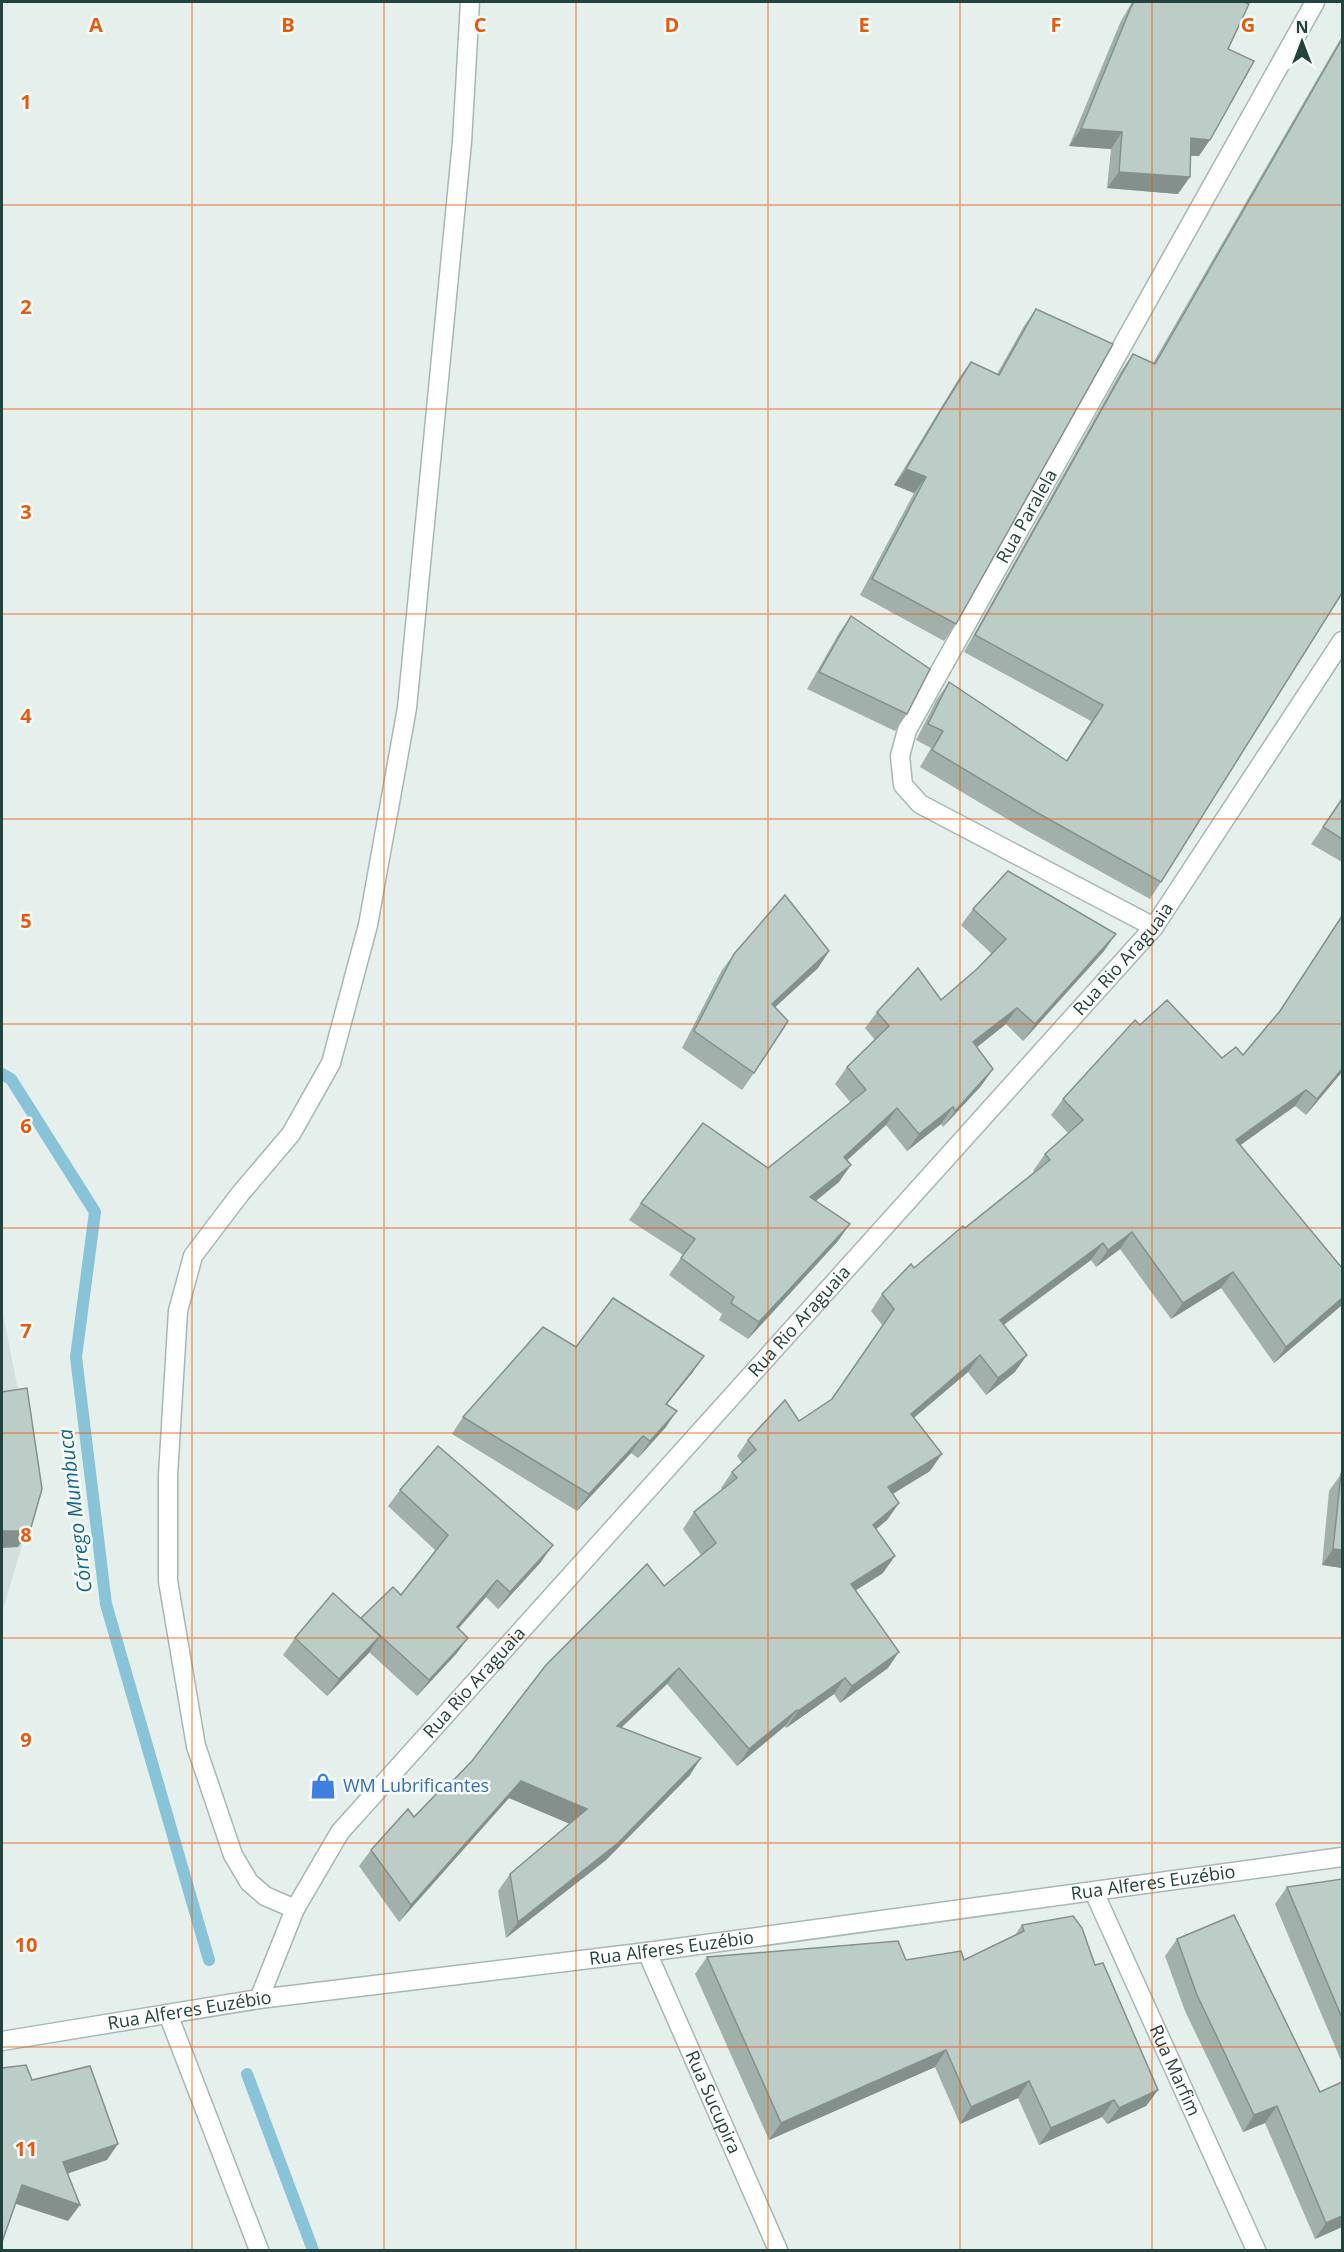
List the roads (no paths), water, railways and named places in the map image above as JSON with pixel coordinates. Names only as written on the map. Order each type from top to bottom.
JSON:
[{"type":"street","points":[[295,1909],[265,1896],[249,1882],[233,1855],[196,1746],[168,1581],[168,1475],[178,1311],[193,1256],[240,1194],[291,1134],[331,1063],[368,925],[407,708],[462,142],[470,2]]},
{"type":"street","name":"Rua Paralela","points":[[1154,927],[920,804],[903,785],[900,756],[908,730],[1315,2]]},
{"type":"street","name":"Rua Rio Araguaia","points":[[260,1999],[295,1909],[340,1832],[1154,927],[1342,641]]},
{"type":"street","name":"Rua Alferes Euzébio","points":[[2,2041],[260,1999],[647,1952],[1342,1857]]},
{"type":"street","name":"Rua Marfim","points":[[1094,1892],[1256,2250]]},
{"type":"street","name":"Rua Sucupira","points":[[647,1952],[778,2250]]},
{"type":"street","points":[[168,2014],[259,2250]]},
{"type":"waterway","name":"Córrego Mumbuca","points":[[2,1074],[11,1079],[95,1212],[76,1357],[106,1604],[209,1960]]},
{"type":"waterway","name":"Córrego Mumbuca","points":[[247,2074],[313,2250]]},
{"type":"place","name":"WM Lubrificantes","points":[[323,1786]]}]
